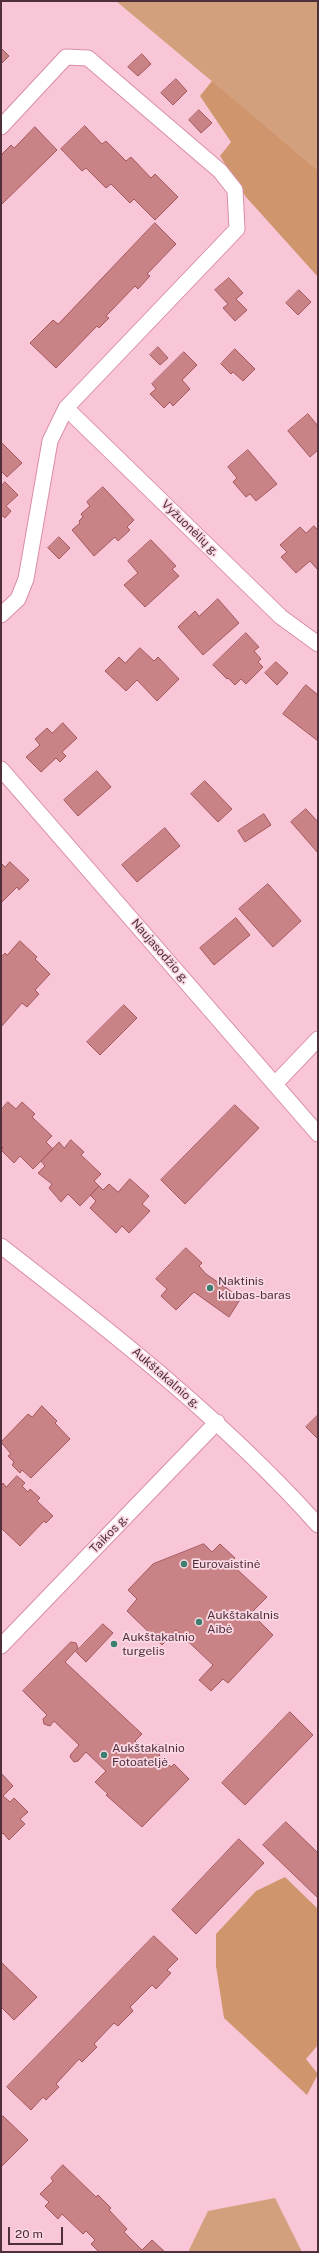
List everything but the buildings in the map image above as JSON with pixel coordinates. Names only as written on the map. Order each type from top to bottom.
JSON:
[{"type":"street","points":[[1,127],[66,57],[88,58],[220,171],[235,190],[237,229],[66,408],[50,441],[26,580],[18,599],[1,615]]},
{"type":"street","name":"Vyžuonėlių g.","points":[[66,408],[281,617],[318,644]]},
{"type":"street","name":"Naujasodžio g.","points":[[1,769],[318,1134]]},
{"type":"street","points":[[275,1084],[318,1039]]},
{"type":"street","name":"Aukštakalnio g.","points":[[1,1246],[118,1338],[217,1422],[254,1457],[318,1525]]},
{"type":"street","name":"Taikos g.","points":[[1,1646],[217,1422]]},
{"type":"shaded area","points":[[116,1],[318,1],[318,170]]},
{"type":"shaded area","points":[[212,81],[318,170],[318,277],[246,197],[220,156],[231,142],[200,96]]},
{"type":"shaded area","points":[[285,1877],[318,1909],[318,2045],[306,2059],[318,2074],[307,2095],[224,2018],[216,1966],[216,1934],[256,1891]]},
{"type":"shaded area","points":[[275,2198],[302,2252],[188,2252],[208,2211]]},
{"type":"place","name":"Naktinis klubas-baras","points":[[210,1288]]},
{"type":"place","name":"Eurovaistinė","points":[[184,1564]]},
{"type":"place","name":"Aukštakalnis Aibė","points":[[199,1622]]},
{"type":"place","name":"Aukštakalnio turgelis","points":[[114,1644]]},
{"type":"place","name":"Aukštakalnio Fotoateljė","points":[[104,1755]]}]
